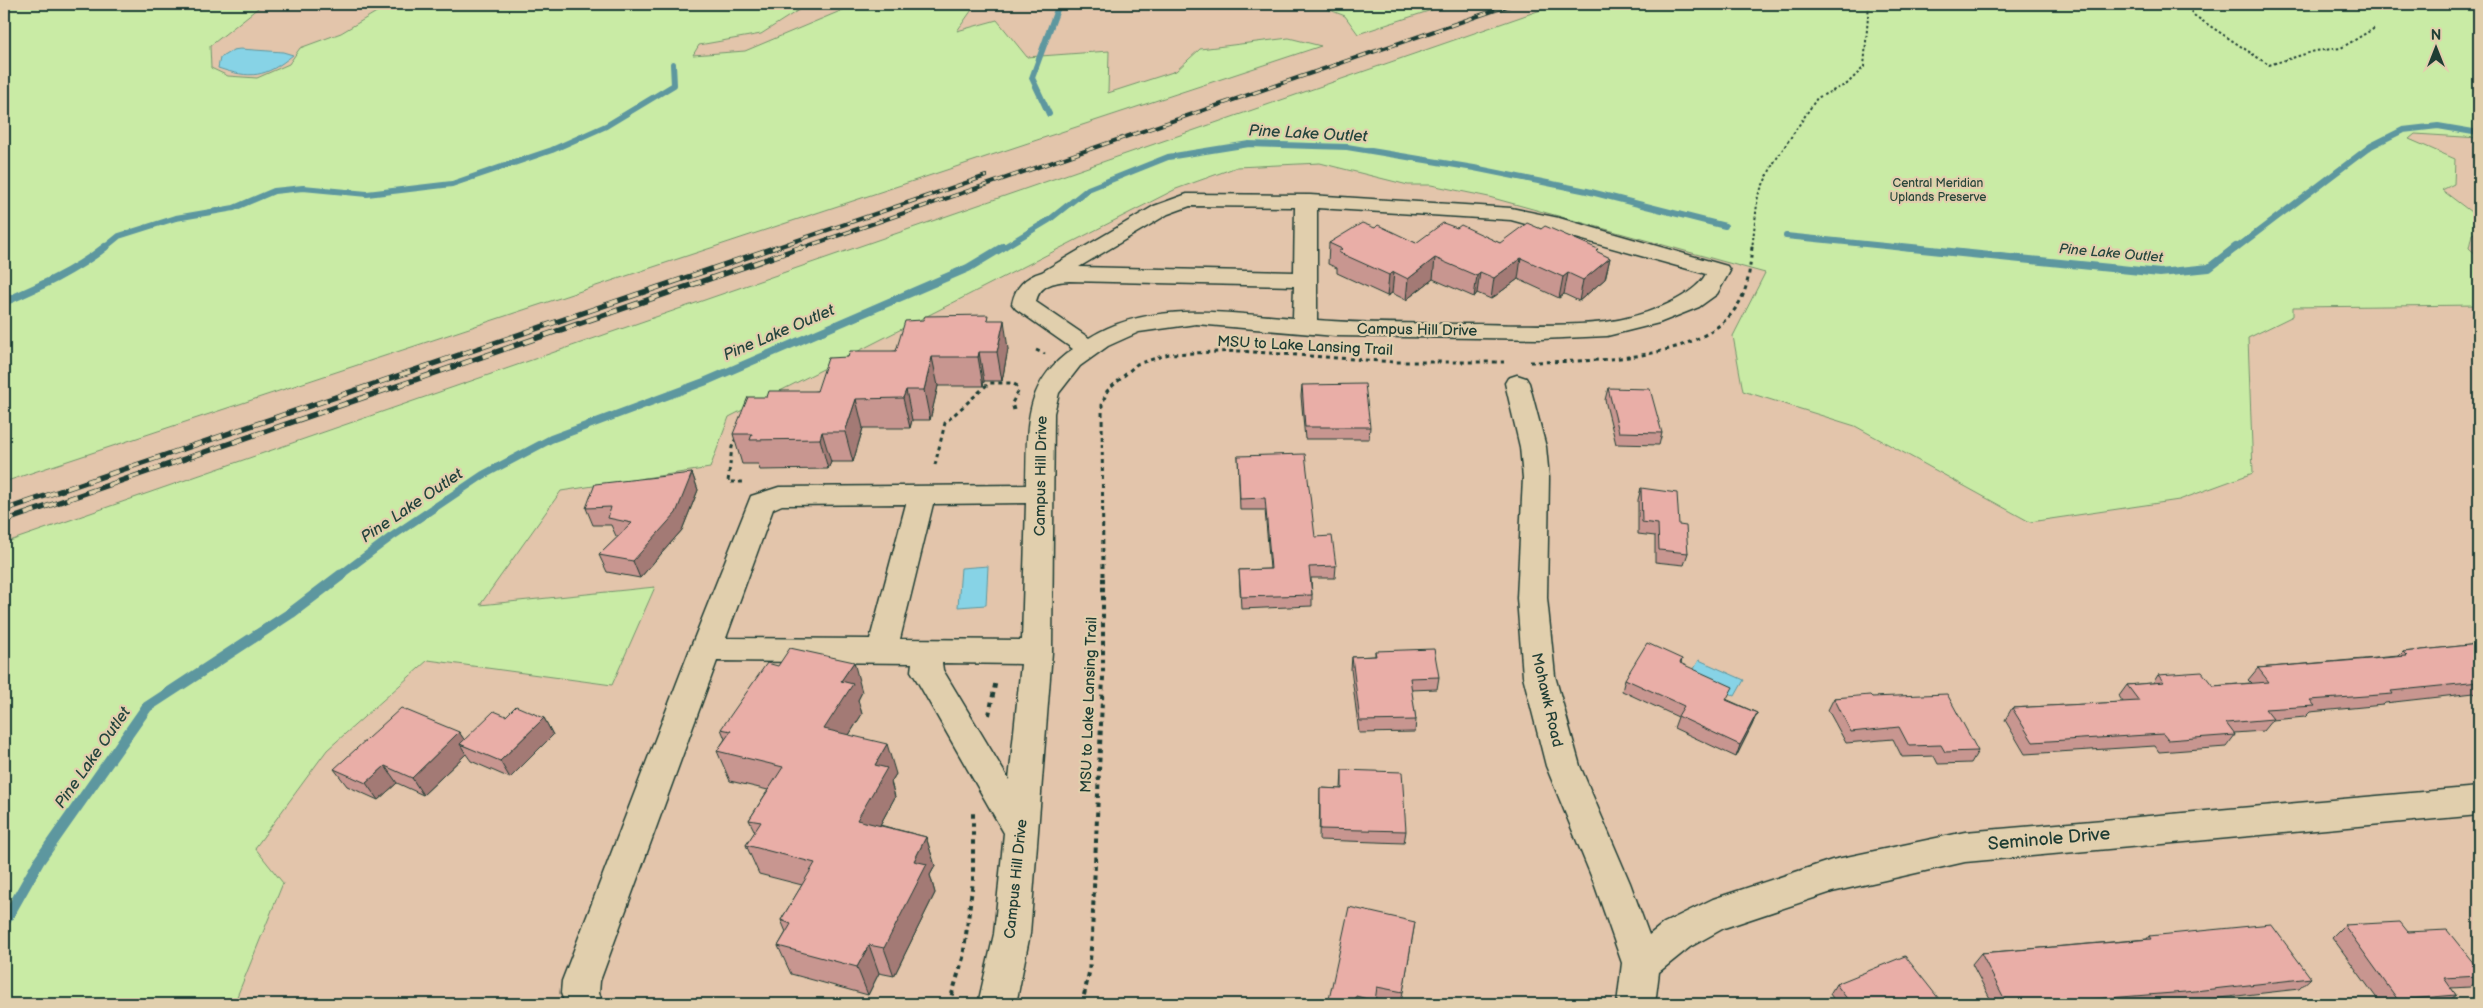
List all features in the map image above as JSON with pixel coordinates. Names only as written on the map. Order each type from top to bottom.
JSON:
[{"type":"street","points":[[1088,348],[1024,304],[1024,296],[1032,285],[1161,210],[1187,200],[1310,201],[1511,214],[1551,223],[1717,274]]},
{"type":"street","points":[[1305,326],[1306,205],[1310,201]]},
{"type":"street","points":[[1049,276],[1069,274],[1306,279]]},
{"type":"street","name":"Campus Hill Drive","points":[[997,1004],[1012,934],[1037,652],[1043,403],[1060,373],[1088,348],[1134,326],[1196,317],[1305,326],[1532,332],[1607,329],[1651,318],[1691,302],[1709,289],[1717,274]]},
{"type":"street","name":"Mohawk Road","points":[[1518,369],[1533,448],[1536,478],[1532,598],[1539,676],[1563,766],[1612,884],[1641,962],[1636,1004]]},
{"type":"street","points":[[584,1004],[580,992],[581,981],[759,507],[766,499],[779,496],[1041,494]]},
{"type":"street","points":[[882,651],[922,495]]},
{"type":"street","points":[[705,649],[1037,652]]},
{"type":"street","points":[[927,651],[926,671],[1021,832]]},
{"type":"street","name":"Seminole Drive","points":[[1641,962],[1677,935],[1722,912],[1832,876],[1965,847],[2479,801]]},
{"type":"path","name":"MSU to Lake Lansing Trail","points":[[1082,1004],[1089,973],[1092,935],[1103,687],[1102,405],[1107,391],[1137,364],[1169,354],[1240,351],[1518,369],[1661,352],[1697,339],[1730,314],[1739,303],[1748,280],[1758,195],[1773,164],[1818,98],[1847,84],[1864,67],[1869,4]]},
{"type":"path","points":[[2184,4],[2195,16],[2269,65],[2315,51],[2341,48],[2374,28]]},
{"type":"path","points":[[1717,274],[1748,280]]},
{"type":"path","points":[[1015,418],[1012,403],[1027,382]]},
{"type":"path","points":[[935,466],[945,423],[989,383],[1012,383],[1021,388]]},
{"type":"path","points":[[738,433],[732,447],[728,482],[746,482]]},
{"type":"path","points":[[978,758],[1002,652]]},
{"type":"path","points":[[949,1004],[963,958],[972,891],[973,807]]},
{"type":"green space","points":[[4,4],[263,4],[210,46],[211,68],[228,76],[257,78],[289,64],[300,48],[341,33],[390,4],[808,4],[761,34],[699,45],[693,55],[745,51],[857,4],[976,4],[957,31],[997,20],[1027,57],[1109,51],[1108,93],[1176,71],[1200,49],[1289,38],[1321,46],[4,482]]},
{"type":"green space","points":[[1315,4],[1450,4],[1358,34],[1345,16]]},
{"type":"green space","name":"Central Meridian Uplands Preserve","points":[[1558,4],[2479,4],[2479,138],[2415,134],[2409,139],[2455,159],[2454,184],[2442,190],[2479,218],[2479,232],[2472,234],[2469,248],[2479,257],[2479,305],[2293,307],[2293,316],[2248,338],[2253,473],[2179,500],[2030,522],[1855,426],[1743,391],[1733,336],[1765,273],[1489,197],[1431,185],[1408,185],[1320,163],[1237,167],[1176,189],[729,417],[710,468],[561,491],[480,605],[655,587],[612,685],[428,660],[327,750],[255,848],[283,883],[234,1004],[4,1004],[4,543]]},
{"type":"water","points":[[233,50],[283,52],[293,55],[274,68],[257,74],[240,74],[218,68],[220,58]]},
{"type":"water","points":[[988,566],[986,605],[958,607],[961,568]]},
{"type":"water","points":[[1699,660],[1744,680],[1735,696],[1690,676]]},
{"type":"building","points":[[1362,223],[1375,228],[1378,225],[1416,243],[1443,223],[1457,228],[1461,225],[1500,243],[1527,223],[1541,229],[1545,226],[1598,249],[1596,251],[1610,258],[1583,280],[1568,273],[1563,277],[1521,258],[1494,278],[1480,272],[1477,276],[1435,258],[1408,279],[1394,272],[1389,275],[1338,252],[1342,249],[1329,243]]},
{"type":"building","points":[[988,315],[987,320],[1004,320],[997,352],[979,352],[978,357],[932,357],[924,390],[906,390],[903,398],[856,399],[845,432],[822,432],[820,439],[750,440],[752,434],[733,434],[748,397],[767,397],[769,391],[817,391],[828,358],[848,357],[850,351],[896,351],[905,321],[923,320],[925,316]]},
{"type":"building","points":[[1365,384],[1370,427],[1305,427],[1302,385]]},
{"type":"building","points":[[1608,388],[1650,389],[1662,433],[1619,432]]},
{"type":"building","points":[[1305,454],[1315,537],[1332,536],[1336,566],[1309,567],[1312,595],[1241,597],[1239,570],[1271,569],[1265,498],[1240,499],[1238,456]]},
{"type":"building","points":[[692,473],[676,513],[633,561],[599,555],[632,523],[608,518],[611,507],[586,508],[595,484]]},
{"type":"building","points":[[1641,488],[1677,493],[1679,525],[1686,526],[1688,553],[1659,550],[1658,524],[1642,522]]},
{"type":"building","points":[[1647,643],[1682,659],[1680,663],[1733,687],[1726,700],[1757,713],[1740,745],[1678,716],[1684,706],[1625,679]]},
{"type":"building","points":[[2479,644],[2479,682],[2391,691],[2393,694],[2310,700],[2315,706],[2265,709],[2273,719],[2226,723],[2235,735],[2168,740],[2163,734],[2033,742],[2012,708],[2139,701],[2127,685],[2164,682],[2158,675],[2202,672],[2213,686],[2269,682],[2258,668],[2407,656],[2403,652]]},
{"type":"building","points":[[790,648],[854,662],[841,681],[853,684],[824,729],[887,744],[875,765],[887,768],[857,820],[926,837],[914,861],[927,864],[884,948],[869,945],[857,967],[778,946],[791,924],[781,920],[815,863],[746,845],[761,822],[749,820],[783,767],[717,751],[731,731],[721,729],[767,663],[778,666]]},
{"type":"building","points":[[1434,649],[1439,677],[1410,678],[1416,720],[1360,721],[1352,657],[1376,656],[1375,651]]},
{"type":"building","points":[[1947,694],[1978,751],[1945,752],[1941,745],[1909,746],[1899,727],[1851,732],[1834,698],[1870,695],[1872,697]]},
{"type":"building","points":[[516,706],[544,718],[500,761],[460,744],[494,711],[506,716]]},
{"type":"building","points":[[401,708],[459,732],[412,778],[385,766],[366,783],[334,769]]},
{"type":"building","points":[[1342,770],[1402,772],[1406,831],[1320,829],[1320,788],[1342,789]]},
{"type":"building","points":[[1349,907],[1415,922],[1403,992],[1377,987],[1375,1001],[1356,996],[1355,1004],[1328,1004]]},
{"type":"building","points":[[2400,922],[2408,932],[2447,930],[2479,970],[2479,976],[2444,978],[2456,995],[2398,1000],[2344,925]]},
{"type":"building","points":[[2271,924],[2311,978],[2186,992],[2031,1004],[2007,1004],[1981,953],[2151,939],[2149,936]]},
{"type":"building","points":[[1905,956],[1943,1004],[1851,1004],[1836,984]]},
{"type":"waterway","points":[[1049,114],[1032,78],[1059,4]]},
{"type":"waterway","points":[[103,249],[119,236],[176,218],[234,208],[274,191],[303,188],[367,194],[452,184],[552,150],[606,126],[674,85],[673,64]]},
{"type":"waterway","name":"Pine Lake Outlet","points":[[2235,249],[2371,146],[2403,130],[2438,126],[2479,133]]},
{"type":"waterway","name":"Pine Lake Outlet","points":[[1001,249],[1049,220],[1088,189],[1168,157],[1249,144],[1347,147],[1474,168],[1587,191],[1725,226]]},
{"type":"waterway","name":"Pine Lake Outlet","points":[[1786,236],[1915,249]]},
{"type":"waterway","points":[[4,302],[69,271],[105,247]]},
{"type":"waterway","name":"Pine Lake Outlet","points":[[339,576],[391,537],[483,475],[551,439],[704,382],[968,268],[1003,247]]},
{"type":"waterway","name":"Pine Lake Outlet","points":[[1902,247],[2160,273],[2209,268],[2236,247]]},
{"type":"waterway","name":"Pine Lake Outlet","points":[[4,923],[39,861],[147,707],[291,613],[341,575]]},
{"type":"railway","points":[[799,249],[1513,4]]},
{"type":"railway","points":[[772,249],[986,176]]},
{"type":"railway","points":[[4,510],[776,247]]},
{"type":"railway","points":[[4,521],[802,247]]}]
